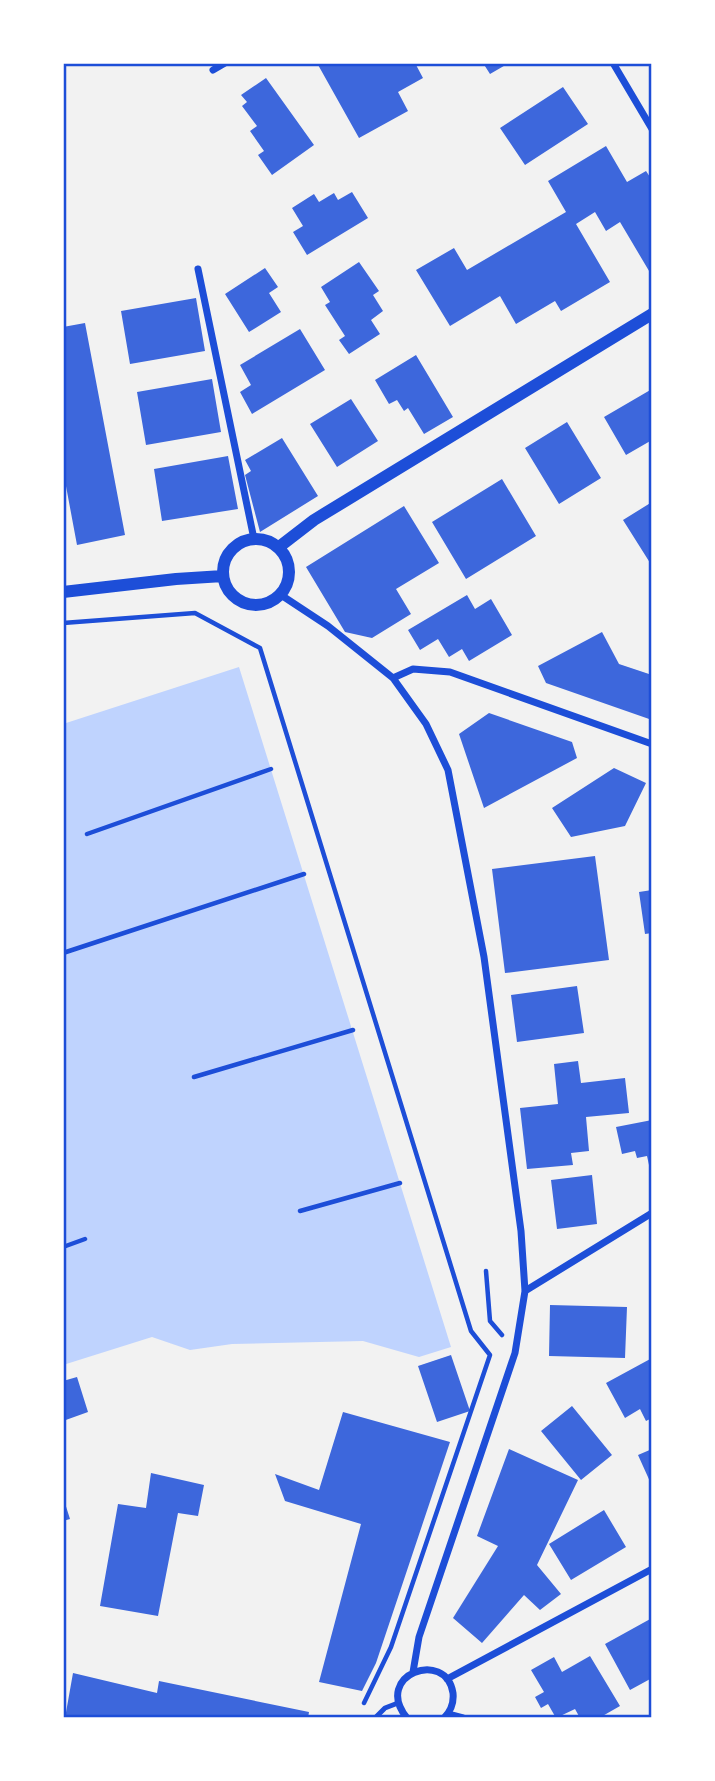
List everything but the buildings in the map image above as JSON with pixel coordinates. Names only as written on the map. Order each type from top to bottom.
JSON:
[{"type":"street","points":[[213,70],[225,63]]},
{"type":"street","points":[[613,63],[652,129]]},
{"type":"street","points":[[198,269],[254,539]]},
{"type":"street","points":[[279,547],[314,520],[652,314]]},
{"type":"street","points":[[254,539],[263,539],[279,547],[286,555],[290,576],[281,595],[262,606],[241,602],[232,596],[223,576],[227,555],[243,541],[254,539]]},
{"type":"street","points":[[63,592],[223,576]]},
{"type":"street","points":[[281,595],[328,626],[393,678],[418,709],[435,738],[448,770],[456,800],[491,1004],[521,1231],[526,1292],[515,1353],[419,1637],[413,1672],[401,1685],[398,1694],[398,1703],[407,1718]]},
{"type":"street","points":[[393,678],[413,669],[440,670],[652,744]]},
{"type":"street","points":[[526,1292],[652,1213]]},
{"type":"street","points":[[447,1679],[652,1569]]},
{"type":"street","points":[[413,1672],[431,1670],[447,1679],[453,1696],[446,1716],[463,1718]]},
{"type":"lane","points":[[375,1718],[385,1708],[398,1703]]},
{"type":"path","points":[[63,623],[195,613],[260,649],[471,1331],[490,1355],[391,1647],[362,1706]]},
{"type":"path","points":[[87,834],[271,769]]},
{"type":"path","points":[[63,953],[304,874]]},
{"type":"path","points":[[194,1077],[353,1030]]},
{"type":"path","points":[[300,1211],[400,1182]]},
{"type":"path","points":[[63,1247],[85,1239]]},
{"type":"path","points":[[486,1271],[490,1321],[515,1353]]},
{"type":"water","points":[[239,667],[451,1347],[419,1357],[363,1341],[232,1344],[190,1350],[152,1337],[63,1365],[63,724]]}]
